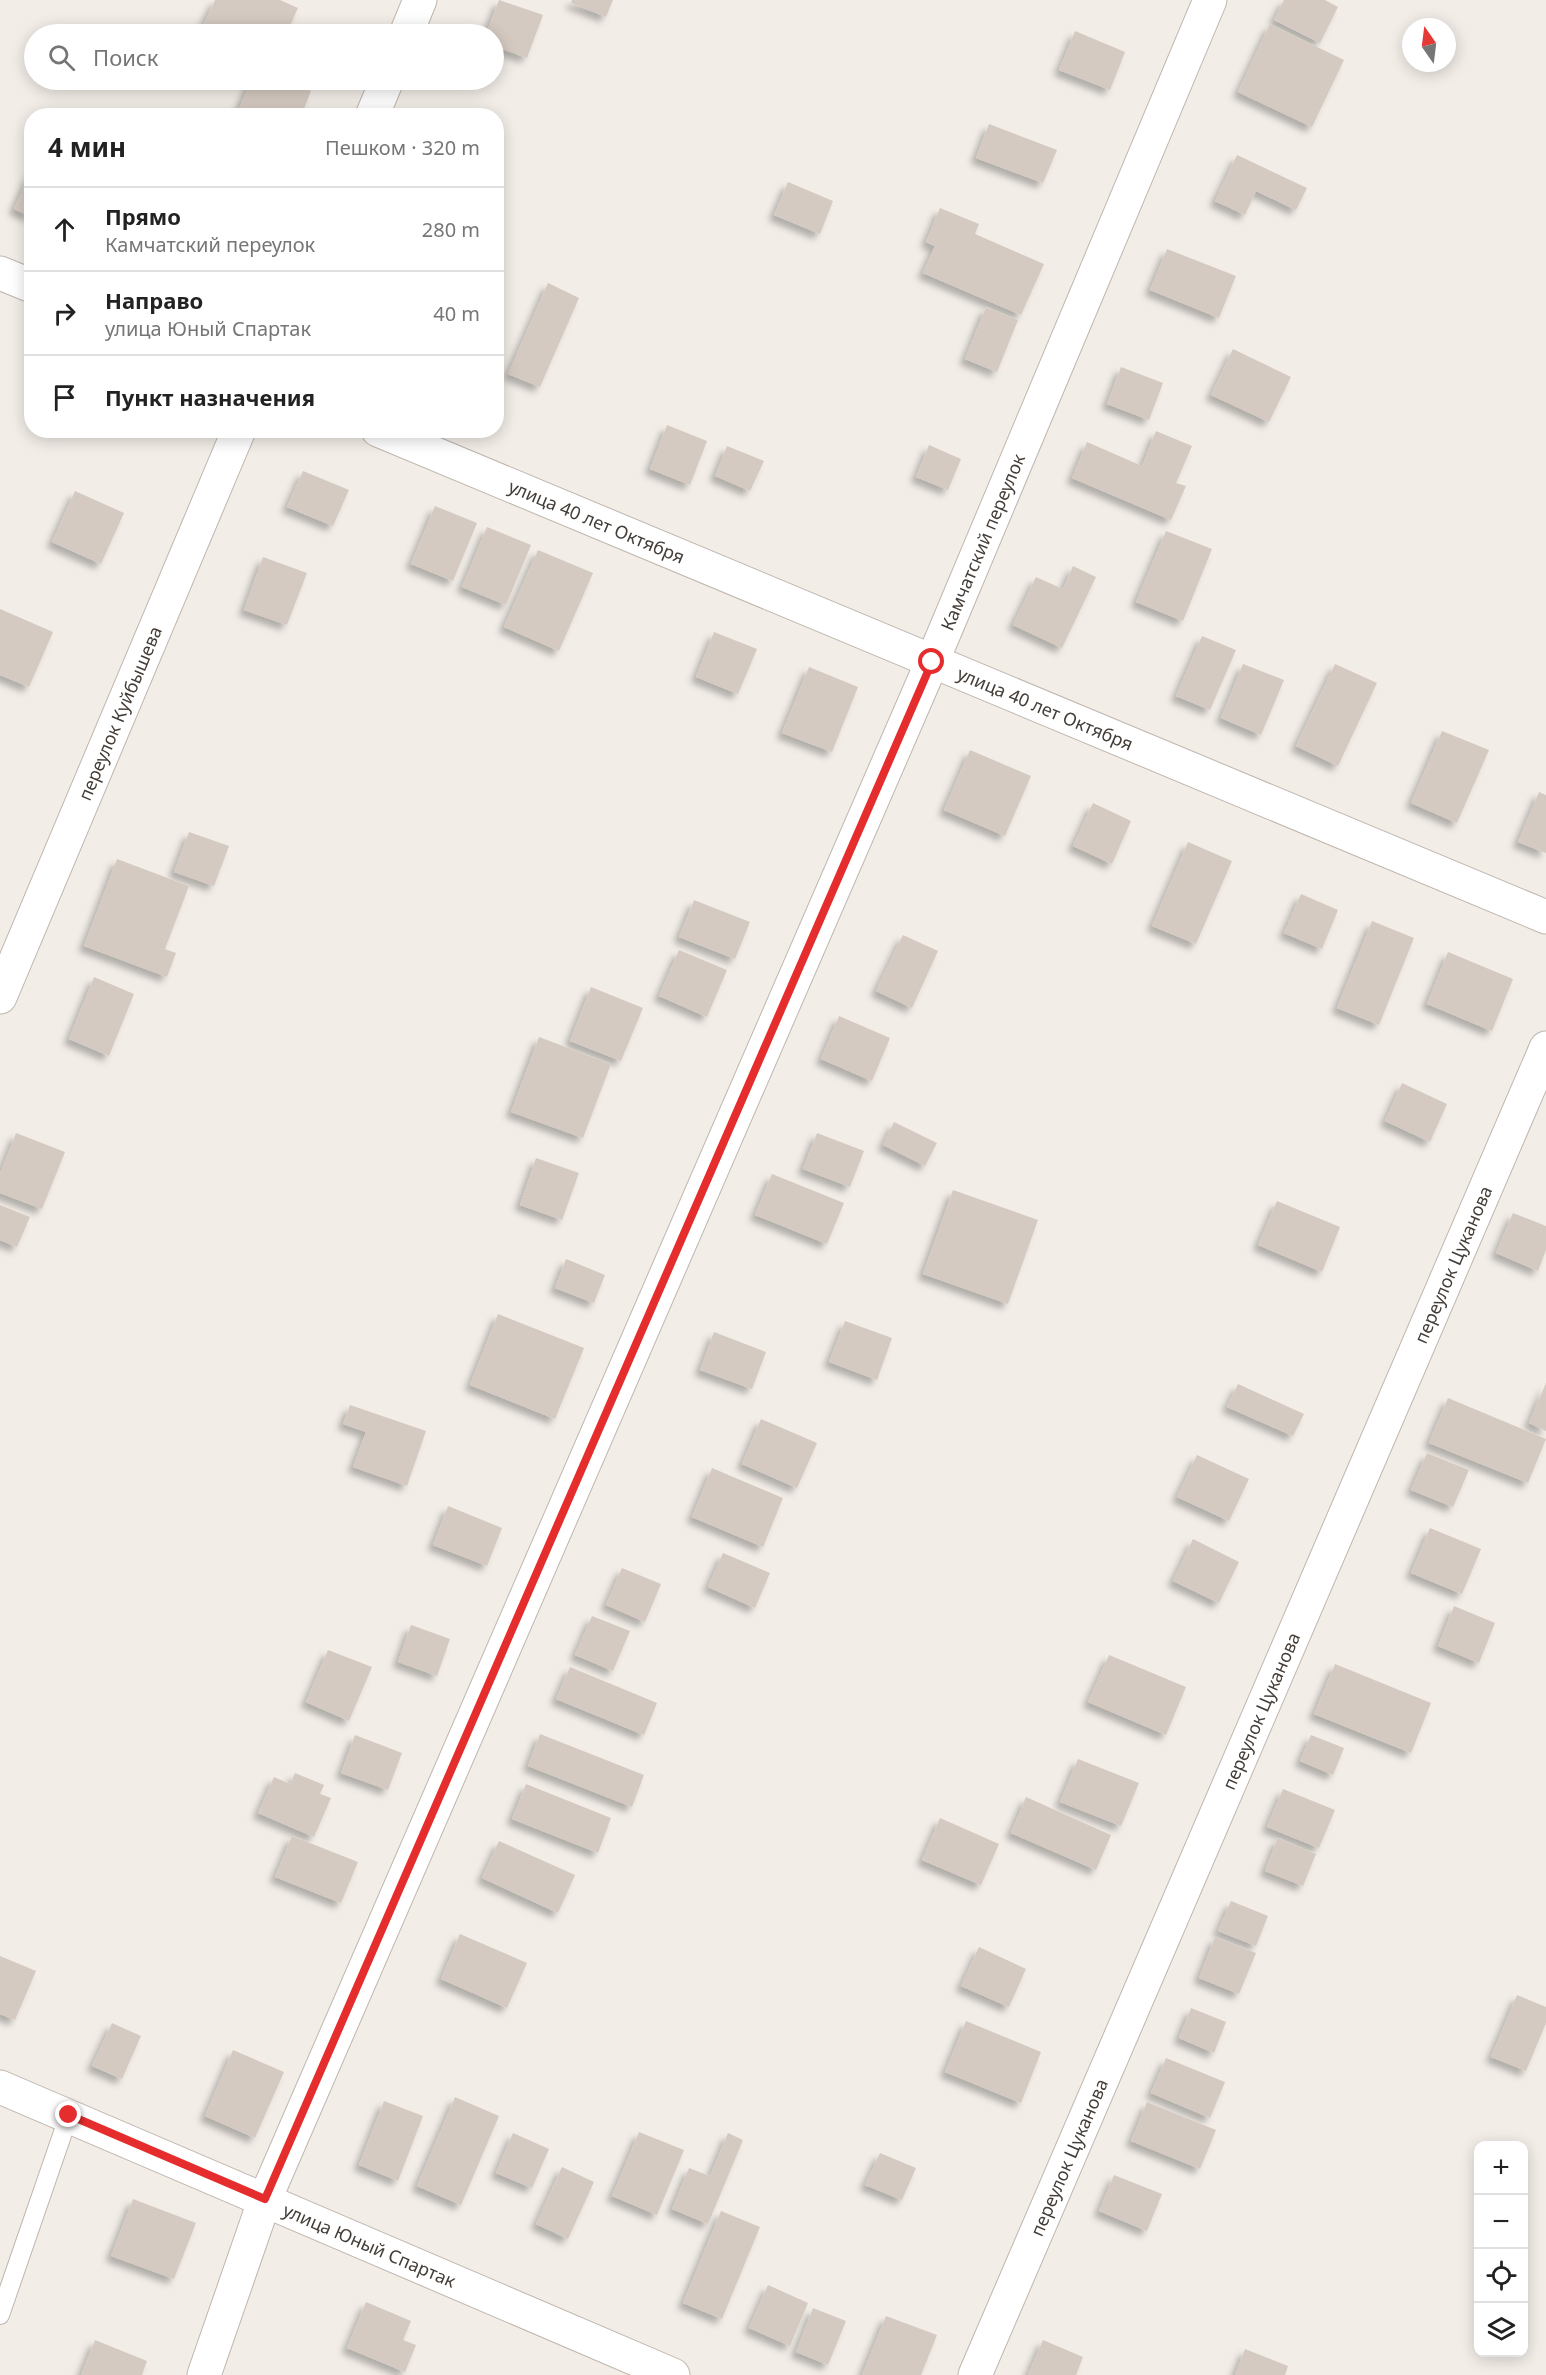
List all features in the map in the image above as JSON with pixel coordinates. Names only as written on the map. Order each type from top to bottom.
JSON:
[{"type":"street","points":[[410,24],[420,0]]},
{"type":"street","name":"Камчатский переулок","points":[[204,2375],[265,2199],[932,662],[1210,0]]},
{"type":"street","points":[[375,108],[383,90]]},
{"type":"street","points":[[0,273],[24,283]]},
{"type":"street","name":"переулок Куйбышева","points":[[0,997],[236,438]]},
{"type":"street","name":"улица 40 лет Октября","points":[[397,438],[1546,917]]},
{"type":"street","name":"переулок Цуканова","points":[[975,2375],[1546,1048]]},
{"type":"street","name":"улица Юный Спартак","points":[[0,2087],[673,2375]]},
{"type":"lane","points":[[0,2315],[69,2115]]},
{"type":"building","points":[[215,0],[280,0],[298,8],[291,24],[204,24]]},
{"type":"building","points":[[499,0],[543,15],[527,58],[504,50],[504,24],[490,24]]},
{"type":"building","points":[[572,0],[613,0],[606,17],[571,3]]},
{"type":"building","points":[[1284,0],[1325,0],[1338,7],[1320,43],[1274,20]]},
{"type":"building","points":[[1270,24],[1344,60],[1312,127],[1238,92]]},
{"type":"building","points":[[1075,31],[1125,52],[1110,90],[1059,70]]},
{"type":"building","points":[[247,90],[311,91],[304,108],[239,108]]},
{"type":"building","points":[[989,124],[1057,150],[1043,183],[976,158]]},
{"type":"building","points":[[1237,155],[1307,188],[1296,210],[1256,191],[1245,215],[1215,201]]},
{"type":"building","points":[[788,182],[833,201],[820,234],[774,215]]},
{"type":"building","points":[[24,187],[24,213],[14,209]]},
{"type":"building","points":[[940,208],[979,224],[975,234],[1044,264],[1021,315],[923,273],[935,246],[926,242]]},
{"type":"building","points":[[1167,249],[1236,276],[1219,318],[1150,290]]},
{"type":"building","points":[[548,283],[579,298],[540,387],[508,374]]},
{"type":"building","points":[[986,307],[1018,320],[997,372],[965,359]]},
{"type":"building","points":[[1233,349],[1291,377],[1269,422],[1211,395]]},
{"type":"building","points":[[1121,367],[1163,383],[1149,420],[1107,404]]},
{"type":"building","points":[[667,425],[707,441],[690,485],[650,469]]},
{"type":"building","points":[[1156,431],[1192,446],[1176,483],[1186,486],[1171,520],[1072,478],[1087,442],[1142,466]]},
{"type":"building","points":[[929,445],[961,459],[948,490],[916,477]]},
{"type":"building","points":[[727,446],[764,461],[750,491],[715,476]]},
{"type":"building","points":[[303,471],[349,490],[333,526],[287,507]]},
{"type":"building","points":[[75,491],[124,513],[101,564],[52,542]]},
{"type":"building","points":[[435,506],[477,523],[453,581],[411,564]]},
{"type":"building","points":[[487,527],[531,545],[506,605],[462,587]]},
{"type":"building","points":[[1166,531],[1212,549],[1183,621],[1136,602]]},
{"type":"building","points":[[538,550],[593,573],[559,651],[504,627]]},
{"type":"building","points":[[263,557],[307,573],[287,625],[244,610]]},
{"type":"building","points":[[1073,566],[1096,577],[1062,648],[1013,625],[1036,577],[1063,589]]},
{"type":"building","points":[[0,609],[53,632],[29,687],[0,675]]},
{"type":"building","points":[[714,632],[757,649],[738,694],[696,677]]},
{"type":"building","points":[[1202,636],[1236,650],[1210,710],[1176,696]]},
{"type":"building","points":[[1243,664],[1284,680],[1261,735],[1221,718]]},
{"type":"building","points":[[1335,664],[1377,683],[1338,766],[1296,746]]},
{"type":"building","points":[[809,667],[858,687],[832,752],[782,733]]},
{"type":"building","points":[[1442,731],[1489,750],[1457,823],[1411,803]]},
{"type":"building","points":[[970,750],[1031,776],[1005,836],[944,810]]},
{"type":"building","points":[[1539,792],[1546,795],[1546,853],[1518,842]]},
{"type":"building","points":[[1093,803],[1131,821],[1112,864],[1073,846]]},
{"type":"building","points":[[189,832],[229,846],[214,886],[174,872]]},
{"type":"building","points":[[1188,842],[1232,861],[1196,944],[1152,926]]},
{"type":"building","points":[[117,859],[189,886],[165,949],[176,953],[167,977],[84,946]]},
{"type":"building","points":[[1301,894],[1338,910],[1322,949],[1284,933]]},
{"type":"building","points":[[694,900],[750,922],[735,959],[679,937]]},
{"type":"building","points":[[1372,921],[1414,938],[1379,1025],[1337,1008]]},
{"type":"building","points":[[903,935],[938,951],[912,1008],[876,991]]},
{"type":"building","points":[[679,950],[727,970],[707,1017],[659,996]]},
{"type":"building","points":[[1448,952],[1513,979],[1492,1031],[1427,1004]]},
{"type":"building","points":[[94,977],[134,994],[109,1056],[69,1039]]},
{"type":"building","points":[[591,987],[643,1008],[621,1061],[570,1041]]},
{"type":"building","points":[[839,1016],[890,1038],[872,1081],[821,1059]]},
{"type":"building","points":[[539,1037],[611,1064],[583,1138],[511,1112]]},
{"type":"building","points":[[1402,1083],[1447,1104],[1430,1142],[1385,1121]]},
{"type":"building","points":[[894,1122],[937,1143],[925,1166],[883,1145]]},
{"type":"building","points":[[16,1133],[65,1152],[42,1209],[0,1193],[0,1174]]},
{"type":"building","points":[[817,1133],[864,1151],[850,1187],[803,1169]]},
{"type":"building","points":[[536,1158],[579,1173],[562,1220],[520,1205]]},
{"type":"building","points":[[772,1174],[844,1203],[827,1244],[755,1215]]},
{"type":"building","points":[[953,1190],[1038,1220],[1008,1304],[923,1274]]},
{"type":"building","points":[[1277,1201],[1340,1227],[1322,1272],[1258,1245]]},
{"type":"building","points":[[0,1205],[30,1217],[17,1247],[0,1240]]},
{"type":"building","points":[[1513,1213],[1546,1226],[1546,1250],[1538,1271],[1496,1253]]},
{"type":"building","points":[[566,1259],[605,1275],[594,1303],[555,1288]]},
{"type":"building","points":[[498,1314],[584,1348],[555,1419],[470,1385]]},
{"type":"building","points":[[845,1321],[892,1338],[877,1380],[829,1362]]},
{"type":"building","points":[[714,1332],[766,1352],[752,1389],[700,1370]]},
{"type":"building","points":[[1546,1383],[1546,1431],[1529,1423]]},
{"type":"building","points":[[1238,1384],[1304,1414],[1293,1436],[1227,1407]]},
{"type":"building","points":[[1448,1398],[1546,1439],[1528,1483],[1429,1443]]},
{"type":"building","points":[[350,1405],[426,1431],[407,1486],[353,1467],[366,1432],[343,1424]]},
{"type":"building","points":[[761,1419],[817,1443],[797,1488],[742,1464]]},
{"type":"building","points":[[1427,1453],[1469,1470],[1453,1507],[1411,1490]]},
{"type":"building","points":[[1197,1455],[1249,1479],[1229,1521],[1177,1497]]},
{"type":"building","points":[[712,1468],[783,1498],[763,1547],[692,1517]]},
{"type":"building","points":[[448,1506],[502,1528],[487,1566],[433,1545]]},
{"type":"building","points":[[1430,1528],[1481,1549],[1462,1594],[1411,1573]]},
{"type":"building","points":[[1193,1539],[1239,1562],[1219,1603],[1173,1581]]},
{"type":"building","points":[[723,1553],[770,1573],[755,1608],[708,1587]]},
{"type":"building","points":[[622,1568],[661,1584],[645,1622],[606,1605]]},
{"type":"building","points":[[1454,1606],[1495,1623],[1479,1663],[1438,1646]]},
{"type":"building","points":[[592,1616],[630,1631],[613,1671],[575,1655]]},
{"type":"building","points":[[411,1625],[450,1639],[437,1676],[398,1662]]},
{"type":"building","points":[[328,1650],[372,1667],[349,1721],[306,1702]]},
{"type":"building","points":[[1109,1655],[1186,1687],[1166,1735],[1088,1702]]},
{"type":"building","points":[[1335,1664],[1431,1703],[1411,1753],[1314,1714]]},
{"type":"building","points":[[570,1667],[657,1703],[644,1735],[556,1699]]},
{"type":"building","points":[[540,1734],[644,1775],[632,1807],[528,1766]]},
{"type":"building","points":[[355,1735],[402,1753],[388,1790],[341,1773]]},
{"type":"building","points":[[1311,1735],[1344,1748],[1333,1775],[1300,1761]]},
{"type":"building","points":[[1078,1759],[1139,1783],[1121,1826],[1060,1802]]},
{"type":"building","points":[[295,1773],[324,1785],[320,1794],[331,1798],[314,1837],[258,1813],[274,1777],[290,1784]]},
{"type":"building","points":[[526,1784],[611,1818],[598,1853],[512,1819]]},
{"type":"building","points":[[1283,1789],[1335,1810],[1319,1848],[1267,1827]]},
{"type":"building","points":[[1026,1797],[1111,1835],[1096,1870],[1011,1833]]},
{"type":"building","points":[[940,1818],[999,1844],[981,1885],[922,1860]]},
{"type":"building","points":[[292,1836],[358,1862],[341,1903],[275,1877]]},
{"type":"building","points":[[1278,1838],[1316,1854],[1303,1886],[1265,1871]]},
{"type":"building","points":[[499,1841],[575,1875],[558,1913],[482,1878]]},
{"type":"building","points":[[1231,1901],[1268,1916],[1256,1946],[1218,1931]]},
{"type":"building","points":[[460,1934],[527,1963],[507,2008],[441,1979]]},
{"type":"building","points":[[1215,1937],[1256,1953],[1239,1994],[1199,1978]]},
{"type":"building","points":[[979,1947],[1026,1969],[1009,2007],[961,1986]]},
{"type":"building","points":[[0,1956],[36,1971],[15,2020],[0,2014]]},
{"type":"building","points":[[1517,1995],[1546,2007],[1546,2023],[1526,2071],[1491,2057]]},
{"type":"building","points":[[1191,2008],[1226,2022],[1214,2053],[1179,2038]]},
{"type":"building","points":[[966,2021],[1041,2052],[1021,2103],[945,2072]]},
{"type":"building","points":[[112,2023],[141,2036],[122,2079],[92,2066]]},
{"type":"building","points":[[233,2050],[284,2072],[255,2138],[205,2116]]},
{"type":"building","points":[[1166,2058],[1225,2082],[1210,2118],[1151,2093]]},
{"type":"building","points":[[455,2097],[499,2116],[461,2205],[417,2186]]},
{"type":"building","points":[[384,2101],[423,2116],[398,2181],[359,2165]]},
{"type":"building","points":[[1147,2102],[1216,2130],[1200,2169],[1131,2141]]},
{"type":"building","points":[[639,2132],[684,2150],[657,2215],[612,2196]]},
{"type":"building","points":[[513,2133],[549,2149],[532,2188],[496,2173]]},
{"type":"building","points":[[728,2133],[743,2140],[708,2224],[672,2209],[689,2168],[710,2176]]},
{"type":"building","points":[[880,2153],[916,2168],[902,2200],[865,2185]]},
{"type":"building","points":[[562,2167],[594,2182],[568,2239],[536,2224]]},
{"type":"building","points":[[1114,2175],[1162,2194],[1147,2231],[1099,2211]]},
{"type":"building","points":[[133,2199],[196,2223],[174,2279],[111,2256]]},
{"type":"building","points":[[721,2211],[760,2227],[722,2319],[683,2303]]},
{"type":"building","points":[[768,2285],[808,2303],[790,2346],[749,2328]]},
{"type":"building","points":[[366,2302],[411,2321],[403,2340],[416,2345],[405,2372],[347,2348]]},
{"type":"building","points":[[813,2308],[846,2321],[828,2365],[796,2352]]},
{"type":"building","points":[[886,2316],[937,2335],[921,2375],[862,2375]]},
{"type":"building","points":[[95,2340],[147,2361],[142,2375],[81,2375]]},
{"type":"building","points":[[1043,2340],[1083,2357],[1076,2375],[1028,2375]]},
{"type":"building","points":[[1245,2349],[1288,2366],[1285,2375],[1235,2375]]},
{"type":"route","points":[[69,2115],[265,2199],[932,662]]}]
